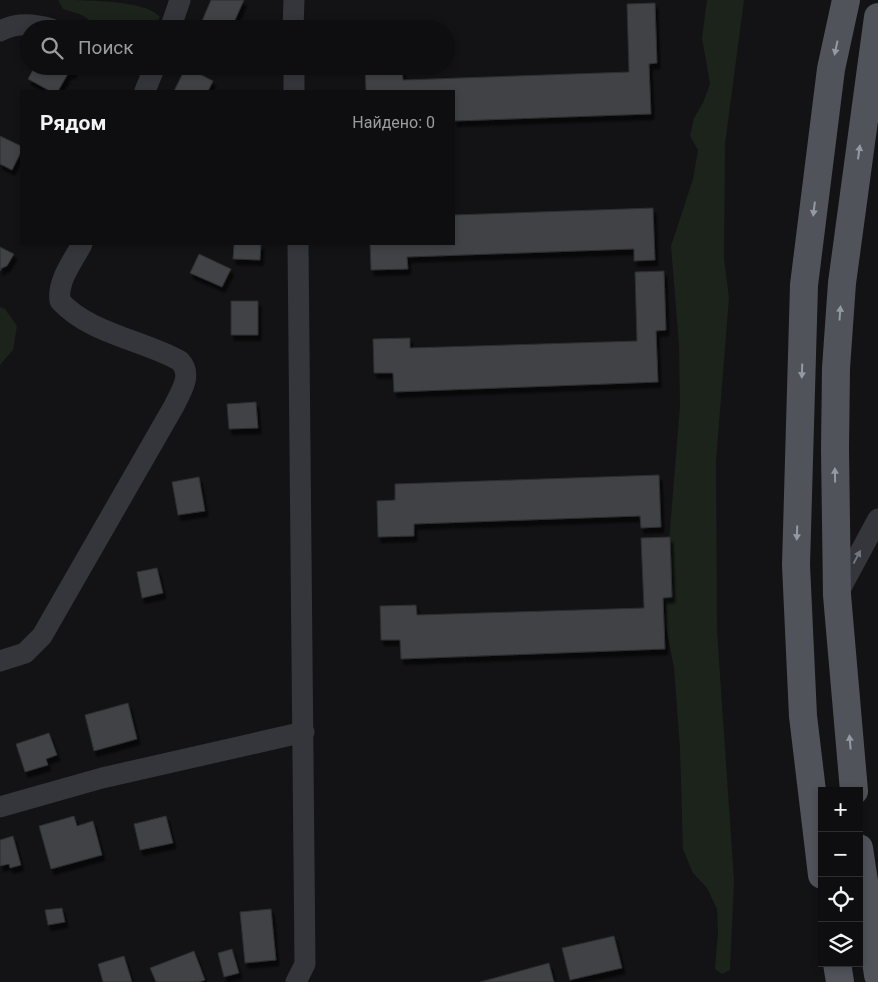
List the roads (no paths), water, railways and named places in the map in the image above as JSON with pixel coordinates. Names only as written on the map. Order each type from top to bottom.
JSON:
[{"type":"main road","points":[[818,842],[803,716],[796,564],[804,285],[831,69],[846,0]]},
{"type":"main road","points":[[854,787],[837,595],[836,368],[842,283],[871,114],[878,17]]},
{"type":"main road","points":[[863,875],[878,975]]},
{"type":"main road","points":[[838,967],[840,982]]},
{"type":"street","points":[[173,20],[180,0]]},
{"type":"street","points":[[294,0],[294,20]]},
{"type":"street","points":[[0,31],[8,27],[20,25]]},
{"type":"street","points":[[145,90],[151,75]]},
{"type":"street","points":[[294,75],[294,90]]},
{"type":"street","points":[[0,661],[26,653],[46,630],[174,406],[186,377],[185,367],[180,361],[97,326],[74,314],[60,302],[59,289],[62,281],[81,245]]},
{"type":"street","points":[[296,982],[305,964],[298,245]]},
{"type":"street","points":[[837,595],[878,519]]},
{"type":"street","points":[[0,807],[102,778],[304,732]]}]
